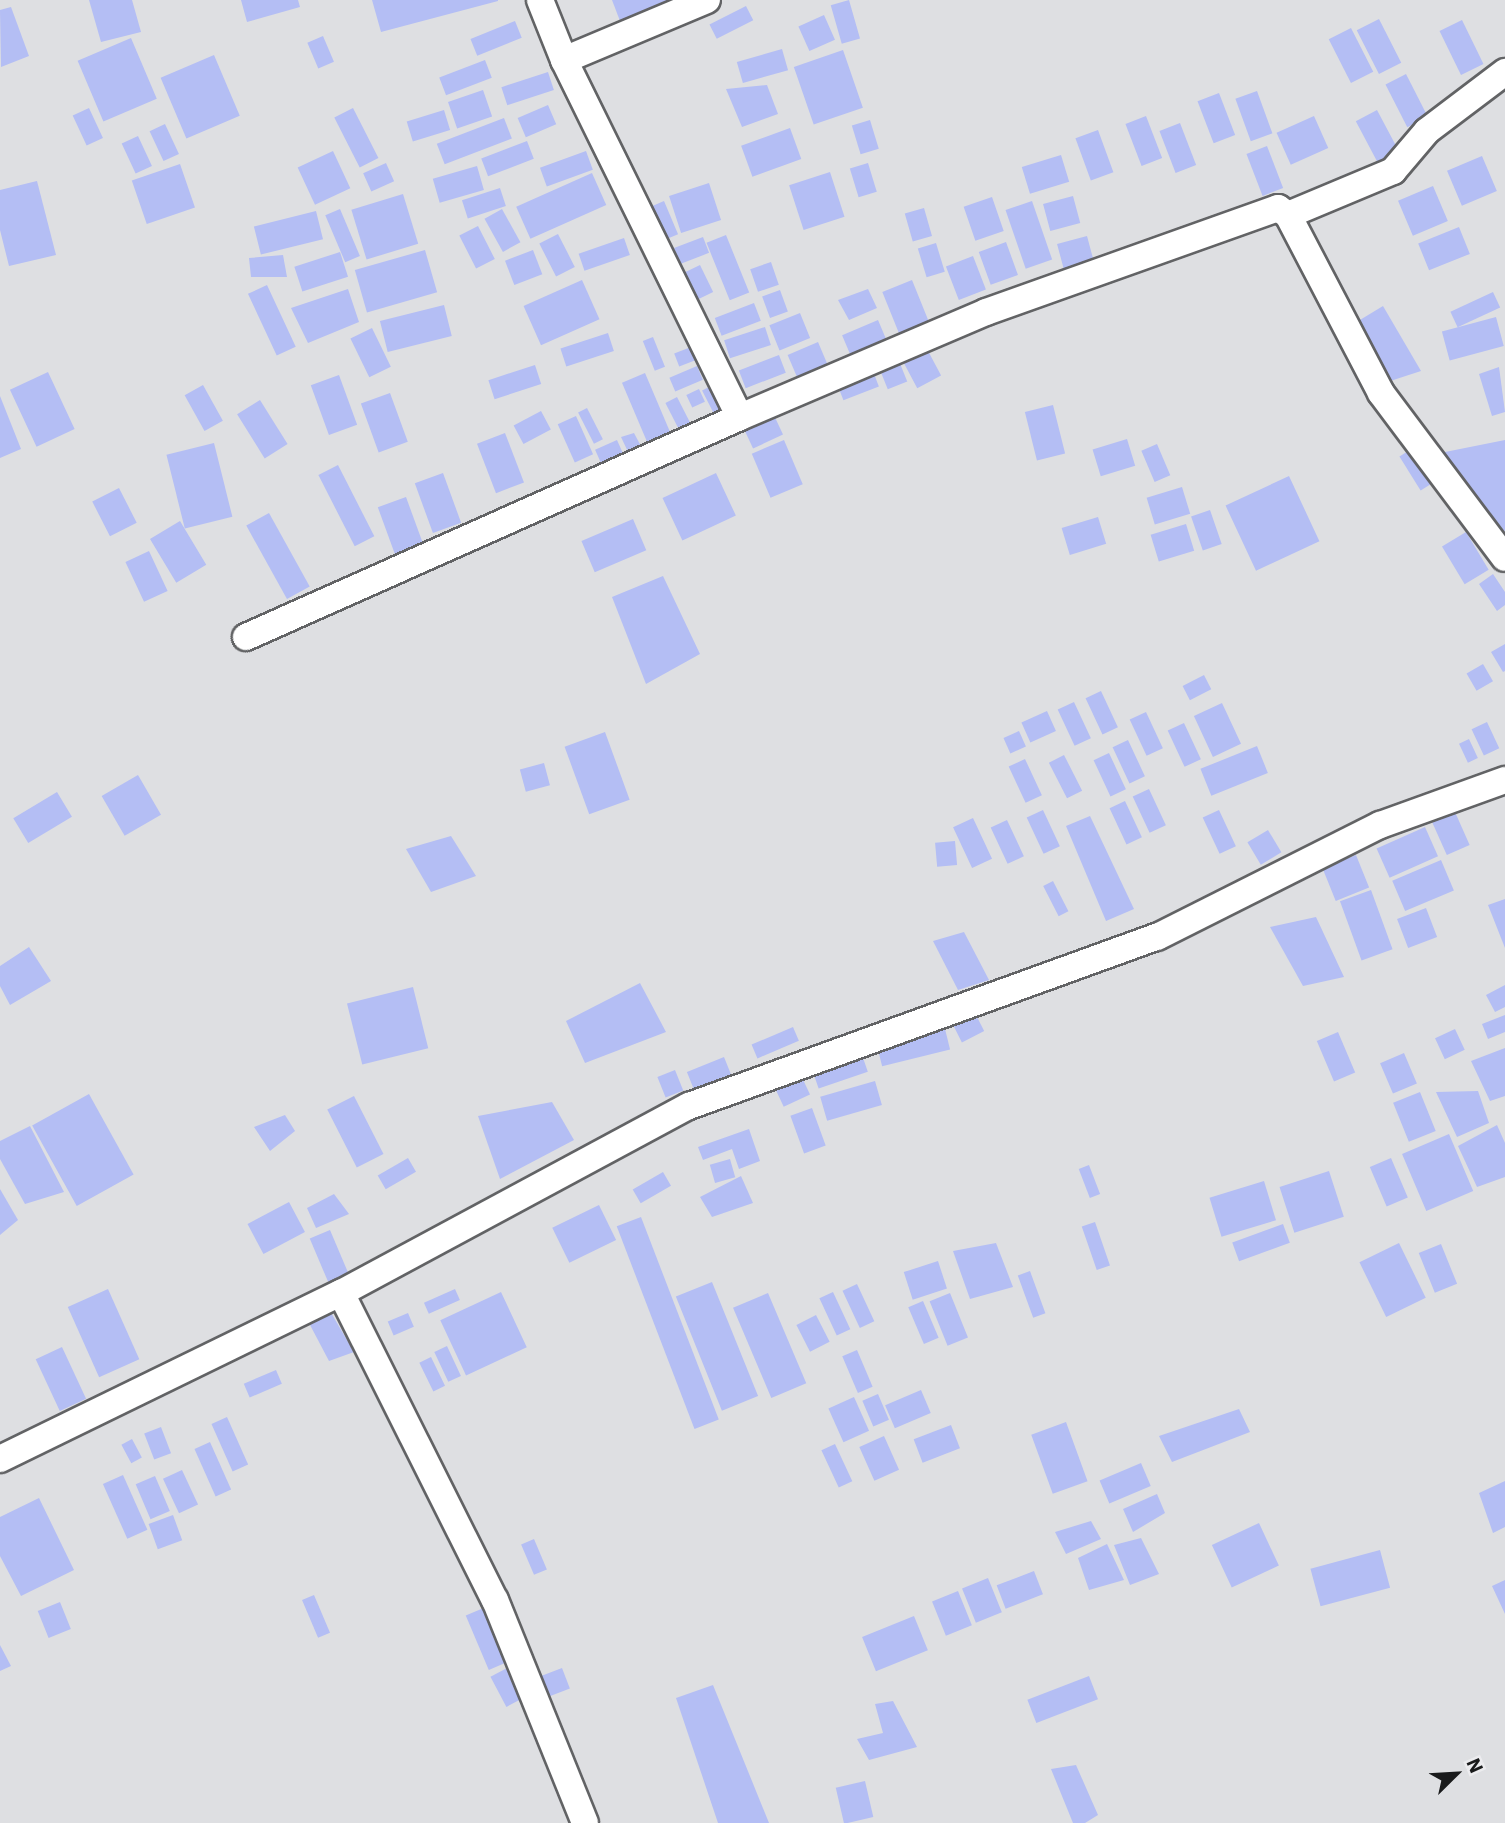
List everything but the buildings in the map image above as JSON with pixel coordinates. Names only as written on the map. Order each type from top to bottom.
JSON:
[{"type":"street","points":[[540,0],[564,60],[740,417]]},
{"type":"street","points":[[564,60],[707,0]]},
{"type":"street","points":[[1288,215],[1393,171],[1427,131],[1505,72]]},
{"type":"street","points":[[246,636],[740,417],[986,312],[1279,208],[1288,215],[1381,393],[1505,558]]},
{"type":"street","points":[[0,1459],[341,1293],[689,1106],[1157,937],[1380,825],[1505,780]]},
{"type":"street","points":[[341,1293],[495,1600],[585,1823]]}]
